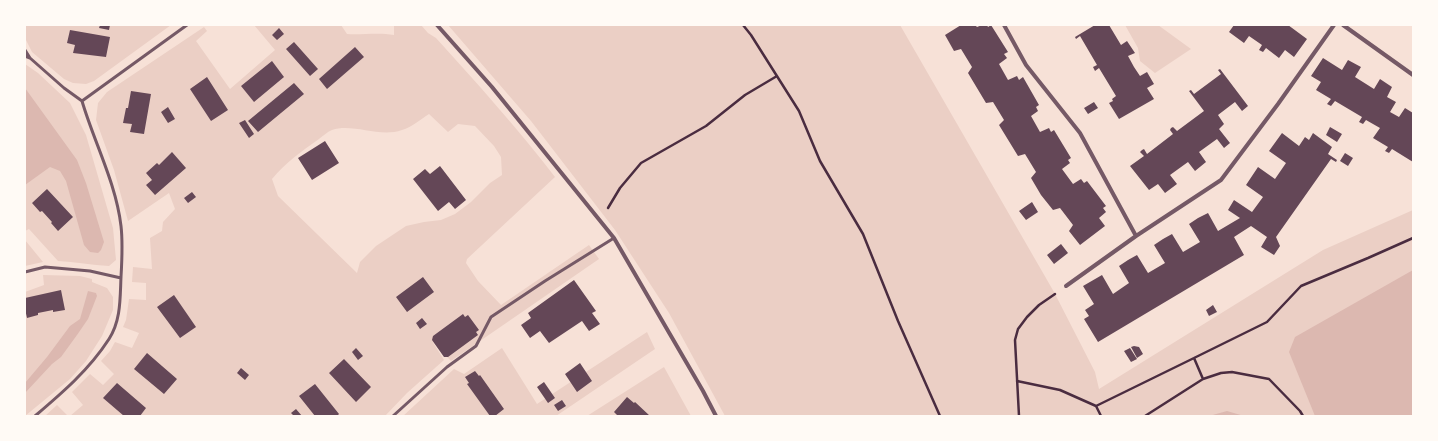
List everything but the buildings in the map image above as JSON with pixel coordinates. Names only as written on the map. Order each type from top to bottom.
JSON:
[{"type":"street","points":[[437,25],[492,87],[614,238],[716,416]]},
{"type":"street","points":[[1004,25],[1026,65],[1080,133],[1136,236]]},
{"type":"street","points":[[1066,286],[1136,236],[1221,180],[1278,104],[1334,25]]},
{"type":"street","points":[[1343,25],[1413,75]]},
{"type":"lane","points":[[82,101],[187,25]]},
{"type":"lane","points":[[25,50],[30,58],[64,88],[82,101],[88,122],[98,142],[115,198],[121,225],[123,252],[119,315],[110,338],[86,370],[35,416]]},
{"type":"lane","points":[[25,56],[30,58]]},
{"type":"lane","points":[[394,416],[447,367],[476,346],[491,317],[614,238]]},
{"type":"lane","points":[[25,272],[45,267],[90,270],[121,278]]},
{"type":"path","points":[[743,25],[751,35],[799,111],[820,161],[863,234],[898,321],[940,416]]},
{"type":"path","points":[[600,220],[620,188],[641,163],[706,126],[745,95],[777,76]]},
{"type":"path","points":[[1096,406],[1267,322],[1301,286],[1413,238]]},
{"type":"path","points":[[1019,416],[1015,340],[1018,329],[1039,305],[1066,286]]},
{"type":"path","points":[[1194,358],[1203,379]]},
{"type":"path","points":[[1145,416],[1203,379],[1221,373],[1232,372],[1268,379],[1300,411],[1303,416]]},
{"type":"path","points":[[1017,381],[1060,390],[1096,406],[1101,416]]},
{"type":"shaded area","points":[[25,25],[171,25],[94,81],[86,84],[73,83],[64,79],[32,52],[25,38]]},
{"type":"shaded area","points":[[254,25],[341,25],[347,34],[394,35],[394,25],[421,25],[428,33],[436,38],[482,89],[527,141],[555,177],[467,259],[466,263],[478,281],[501,305],[589,245],[599,259],[451,361],[432,341],[444,360],[407,393],[385,416],[70,416],[83,405],[72,392],[90,374],[103,385],[114,374],[101,361],[110,351],[115,342],[132,348],[139,333],[123,327],[126,320],[129,299],[146,300],[146,283],[132,282],[133,267],[152,269],[150,238],[162,231],[163,222],[175,209],[169,193],[128,221],[114,170],[96,120],[98,103],[107,92],[204,27],[207,31],[196,41],[230,89],[275,50]],"holes":[[[429,114],[448,132],[458,124],[475,126],[494,146],[501,157],[502,175],[490,183],[471,202],[455,214],[441,220],[406,226],[376,246],[360,262],[357,273],[278,196],[272,179],[294,158],[332,130],[349,128],[375,132],[393,132],[409,127]]]},
{"type":"shaded area","points":[[448,25],[900,25],[1054,292],[1095,372],[1099,389],[1323,250],[1413,210],[1413,416],[725,416],[669,313],[615,230],[531,121]]},
{"type":"shaded area","points":[[1125,25],[1158,25],[1191,49],[1155,73],[1140,61],[1138,48]]},
{"type":"shaded area","points":[[25,64],[38,73],[70,103],[86,135],[113,228],[116,260],[109,266],[58,261],[29,229],[25,231]]},
{"type":"shaded area","points":[[25,88],[77,160],[86,183],[104,242],[98,253],[90,252],[84,245],[66,181],[60,171],[50,167],[25,185]]},
{"type":"shaded area","points":[[25,240],[43,262],[25,266]]},
{"type":"shaded area","points":[[1413,270],[1413,416],[1315,416],[1289,352],[1295,337]]},
{"type":"shaded area","points":[[43,275],[80,276],[92,279],[92,282],[107,288],[113,297],[113,310],[102,336],[86,361],[70,379],[25,416],[25,292],[44,285]]},
{"type":"shaded area","points":[[88,291],[96,293],[97,296],[88,319],[61,357],[52,364],[25,393],[25,383],[70,326],[80,319]]},
{"type":"shaded area","points":[[647,332],[655,349],[556,416],[403,416],[454,369],[464,374],[502,348],[537,404]]},
{"type":"shaded area","points":[[664,367],[691,416],[587,416]]},
{"type":"shaded area","points":[[57,405],[68,416],[45,416]]},
{"type":"shaded area","points":[[1227,411],[1244,416],[1209,416]]}]
